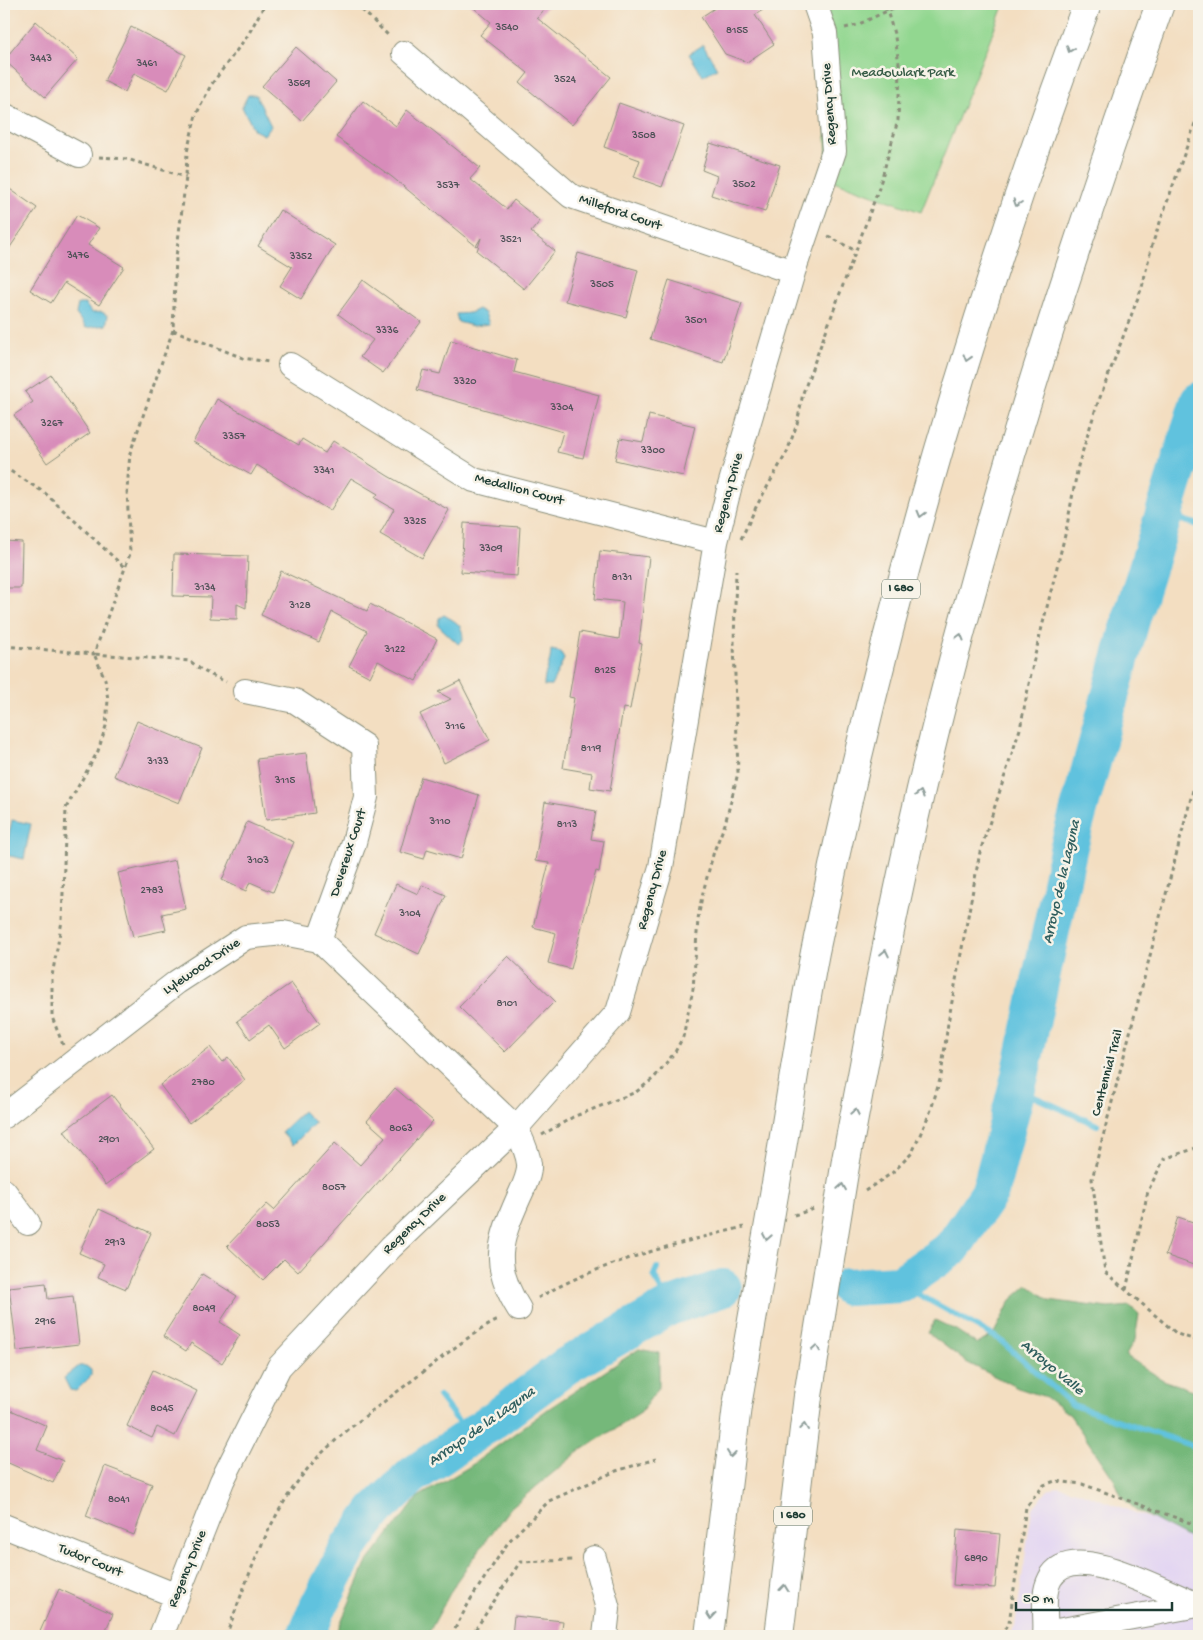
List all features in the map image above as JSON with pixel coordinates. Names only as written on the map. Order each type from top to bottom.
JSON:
[{"type":"highway","name":"I 680","points":[[709,1636],[737,1406],[815,954],[850,792],[888,635],[973,338],[1060,75],[1087,4]]},
{"type":"highway","name":"I 680","points":[[779,1636],[808,1396],[846,1160],[881,969],[916,809],[990,528],[1082,226],[1160,4]]},
{"type":"street","name":"Regency Drive","points":[[161,1636],[222,1481],[279,1367],[390,1247],[516,1128],[618,1012],[661,867],[716,542],[729,489],[792,272],[834,151],[825,33],[815,4]]},
{"type":"street","name":"Milleford Court","points":[[404,52],[571,196],[792,272]]},
{"type":"street","points":[[4,114],[79,154]]},
{"type":"street","name":"Medallion Court","points":[[290,365],[474,480],[716,542]]},
{"type":"street","name":"Devereux Court","points":[[245,691],[295,701],[364,746],[366,797],[354,846],[319,940]]},
{"type":"street","name":"Lylewood Drive","points":[[4,1116],[66,1070],[176,982],[246,937],[284,933],[319,940]]},
{"type":"street","points":[[319,940],[516,1128],[529,1165],[524,1187],[509,1221],[499,1253],[507,1292],[519,1309]]},
{"type":"street","points":[[4,1191],[28,1223]]},
{"type":"street","name":"Tudor Court","points":[[4,1526],[177,1596]]},
{"type":"street","points":[[594,1558],[608,1609],[605,1636]]},
{"type":"street","points":[[1076,1563],[1120,1572],[1198,1605],[1045,1634],[1044,1601],[1049,1581],[1053,1574],[1063,1567],[1076,1563]]},
{"type":"path","points":[[66,1070],[62,1039],[52,1017],[52,976],[62,921],[66,808],[98,751],[106,726],[108,700],[105,679],[94,654],[130,554],[127,490],[130,453],[173,330],[176,257],[186,177],[187,152],[196,115],[211,85],[248,35],[266,4]]},
{"type":"path","points":[[356,4],[370,15],[404,52]]},
{"type":"path","points":[[740,541],[757,505],[787,452],[797,424],[803,393],[854,250],[879,188],[898,120],[900,71],[888,10],[885,4]]},
{"type":"path","points":[[825,33],[857,25],[902,4]]},
{"type":"path","points":[[79,154],[127,159],[186,177]]},
{"type":"path","points":[[808,226],[854,250]]},
{"type":"path","points":[[173,330],[243,358],[290,365]]},
{"type":"path","points":[[4,467],[44,493],[124,567]]},
{"type":"path","points":[[516,1128],[531,1142],[573,1117],[636,1092],[654,1078],[675,1052],[683,1037],[693,989],[698,919],[702,896],[714,851],[725,824],[738,773],[734,643],[736,568]]},
{"type":"path","points":[[4,646],[190,661],[201,670],[245,691]]},
{"type":"path","name":"Centennial Trail","points":[[1199,767],[1092,1179],[1105,1272],[1177,1334],[1199,1341]]},
{"type":"path","points":[[1126,1290],[1148,1191],[1164,1159],[1199,1147]]},
{"type":"path","points":[[451,1636],[472,1597],[509,1542],[549,1501],[616,1471],[656,1459]]},
{"type":"path","points":[[1000,1636],[1009,1623],[1026,1507],[1044,1486],[1055,1482],[1082,1484],[1199,1526]]},
{"type":"path","points":[[471,1636],[520,1562],[550,1562],[594,1558]]},
{"type":"shaded area","points":[[1058,1486],[1080,1492],[1199,1537],[1199,1636],[1008,1636],[1015,1627],[1032,1509],[1048,1490]]},
{"type":"green space","name":"Meadowlark Park","points":[[820,4],[1004,4],[921,212],[828,179]]},
{"type":"green space","points":[[1028,1285],[1049,1300],[1108,1308],[1130,1306],[1139,1314],[1135,1340],[1125,1355],[1163,1380],[1199,1392],[1199,1540],[1187,1537],[1136,1510],[1122,1497],[1115,1481],[1070,1415],[1046,1397],[1018,1388],[966,1362],[928,1333],[935,1320],[956,1330],[977,1344],[993,1335],[1011,1300]]},
{"type":"green space","points":[[639,1349],[659,1353],[659,1387],[639,1414],[581,1450],[510,1508],[456,1582],[427,1636],[335,1636],[366,1564],[418,1497],[469,1467],[548,1409]]},
{"type":"water","points":[[703,45],[717,68],[703,76],[689,54]]},
{"type":"water","points":[[248,95],[256,95],[271,126],[264,135],[254,130],[242,107]]},
{"type":"water","points":[[78,304],[85,304],[92,313],[102,312],[108,316],[106,325],[86,328],[76,314]]},
{"type":"water","points":[[478,309],[485,313],[489,324],[473,326],[458,322],[456,314],[470,313]]},
{"type":"water","points":[[444,615],[455,622],[462,630],[463,640],[458,644],[438,625],[439,618]]},
{"type":"water","points":[[551,650],[560,652],[564,659],[551,686],[544,686],[545,676]]},
{"type":"water","points":[[12,820],[31,824],[24,859],[5,855]]},
{"type":"water","points":[[303,1111],[315,1123],[293,1145],[281,1132]]},
{"type":"water","points":[[79,1366],[86,1366],[91,1370],[91,1376],[76,1391],[70,1390],[64,1378]]},
{"type":"building","points":[[469,4],[549,4],[537,18],[611,77],[572,125],[520,83],[528,73],[480,35],[491,22]]},
{"type":"building","points":[[721,4],[772,4],[755,15],[774,44],[747,62],[725,54],[701,17]]},
{"type":"building","points":[[36,21],[78,59],[45,97],[4,60]]},
{"type":"building","points":[[131,27],[186,55],[168,90],[134,73],[125,92],[104,81]]},
{"type":"building","points":[[296,47],[336,82],[302,121],[262,86]]},
{"type":"building","points":[[363,101],[396,126],[407,110],[480,168],[470,179],[507,209],[514,200],[540,221],[531,232],[555,251],[524,289],[477,251],[481,238],[476,246],[392,177],[336,137]]},
{"type":"building","points":[[619,103],[684,126],[662,187],[634,177],[640,160],[604,147]]},
{"type":"building","points":[[710,143],[780,165],[765,212],[711,195],[717,176],[702,170]]},
{"type":"building","points":[[4,185],[37,208],[4,256]]},
{"type":"building","points":[[280,210],[335,245],[301,299],[280,286],[292,267],[258,246]]},
{"type":"building","points":[[77,215],[99,228],[88,245],[124,267],[99,305],[64,283],[51,303],[30,290]]},
{"type":"building","points":[[578,253],[638,270],[626,317],[565,301]]},
{"type":"building","points":[[363,280],[421,322],[383,373],[360,357],[373,340],[338,314]]},
{"type":"building","points":[[669,280],[742,303],[723,362],[650,339]]},
{"type":"building","points":[[451,340],[517,360],[514,372],[599,395],[583,458],[557,452],[563,432],[417,390],[423,370],[440,374]]},
{"type":"building","points":[[51,375],[90,433],[47,463],[14,415],[33,402],[25,392]]},
{"type":"building","points":[[217,399],[299,445],[302,439],[325,453],[333,441],[388,476],[449,510],[422,558],[380,534],[394,509],[375,498],[378,494],[351,478],[330,511],[257,465],[251,475],[193,442]]},
{"type":"building","points":[[649,415],[695,426],[683,476],[615,460],[620,438],[643,442]]},
{"type":"building","points":[[464,523],[520,527],[517,576],[461,572]]},
{"type":"building","points":[[4,541],[22,542],[21,588],[4,588]]},
{"type":"building","points":[[600,551],[649,557],[639,643],[642,644],[630,709],[623,708],[610,791],[590,788],[592,773],[563,768],[574,698],[569,697],[580,632],[619,639],[623,602],[595,599]]},
{"type":"building","points":[[174,554],[248,556],[246,608],[237,604],[237,619],[210,618],[211,597],[173,596]]},
{"type":"building","points":[[281,571],[367,611],[370,604],[437,639],[416,681],[378,661],[370,677],[349,666],[367,631],[332,612],[319,642],[261,615]]},
{"type":"building","points":[[460,681],[490,740],[444,763],[420,714],[451,699],[438,692]]},
{"type":"building","points":[[137,721],[202,748],[179,803],[114,776]]},
{"type":"building","points":[[306,753],[315,813],[266,820],[257,759]]},
{"type":"building","points":[[421,777],[479,795],[461,859],[427,849],[424,859],[400,852]]},
{"type":"building","points":[[545,802],[596,811],[591,839],[604,841],[599,872],[596,871],[571,969],[548,963],[556,933],[533,927],[549,863],[535,861]]},
{"type":"building","points":[[247,822],[294,842],[273,892],[250,882],[246,891],[222,880]]},
{"type":"building","points":[[175,860],[186,909],[162,914],[166,930],[133,937],[118,873]]},
{"type":"building","points":[[396,884],[418,894],[422,885],[446,895],[419,954],[374,933]]},
{"type":"building","points":[[508,956],[555,1001],[505,1052],[459,1007]]},
{"type":"building","points":[[291,983],[320,1023],[285,1048],[269,1025],[250,1039],[237,1021]]},
{"type":"building","points":[[210,1047],[222,1062],[228,1057],[245,1080],[189,1123],[160,1085]]},
{"type":"building","points":[[395,1088],[433,1121],[298,1272],[284,1259],[263,1280],[227,1246],[267,1204],[274,1210],[335,1143],[360,1165],[385,1137],[367,1121]]},
{"type":"building","points":[[112,1095],[154,1149],[106,1185],[64,1131]]},
{"type":"building","points":[[99,1209],[151,1233],[126,1289],[98,1277],[104,1264],[79,1253]]},
{"type":"building","points":[[1178,1217],[1199,1224],[1199,1267],[1165,1255]]},
{"type":"building","points":[[202,1274],[237,1296],[220,1322],[240,1335],[222,1363],[191,1343],[186,1351],[163,1336]]},
{"type":"building","points":[[46,1283],[48,1299],[73,1296],[79,1344],[17,1351],[9,1287]]},
{"type":"building","points":[[153,1370],[197,1391],[175,1436],[157,1427],[152,1438],[127,1426]]},
{"type":"building","points":[[4,1407],[47,1426],[37,1450],[63,1461],[53,1483],[4,1461]]},
{"type":"building","points":[[105,1466],[152,1484],[134,1535],[86,1516]]},
{"type":"building","points":[[957,1530],[1000,1534],[995,1588],[953,1585]]},
{"type":"building","points":[[59,1589],[113,1614],[103,1636],[38,1636]]},
{"type":"building","points":[[514,1616],[563,1621],[561,1636],[512,1636]]},
{"type":"waterway","name":"Arroyo de la Laguna","points":[[848,1287],[900,1284],[952,1248],[990,1192],[1020,1076],[1069,846],[1131,620],[1199,401]]},
{"type":"waterway","points":[[1164,515],[1199,525]]},
{"type":"waterway","points":[[1017,1089],[1097,1125]]},
{"type":"waterway","points":[[657,1268],[654,1275],[669,1307]]},
{"type":"waterway","name":"Arroyo Valle","points":[[900,1284],[999,1339],[1073,1405],[1199,1448]]},
{"type":"waterway","name":"Arroyo de la Laguna","points":[[306,1636],[318,1607],[349,1547],[375,1511],[413,1475],[498,1417],[566,1366],[669,1307],[723,1288]]},
{"type":"waterway","points":[[439,1396],[470,1437]]}]
